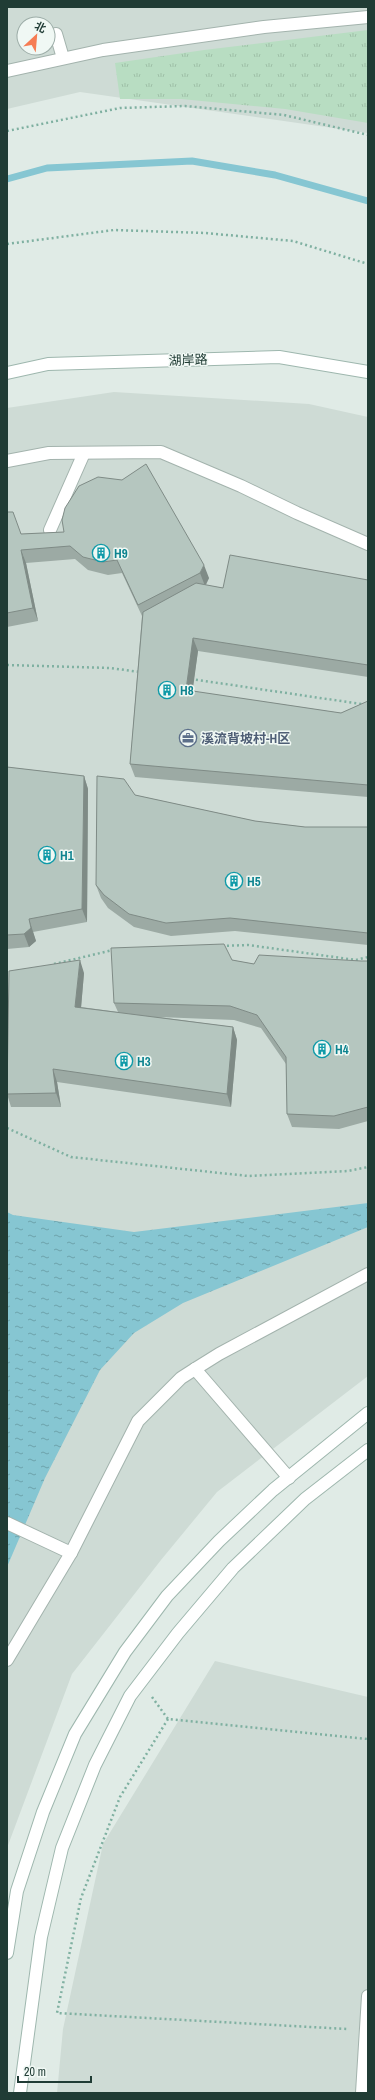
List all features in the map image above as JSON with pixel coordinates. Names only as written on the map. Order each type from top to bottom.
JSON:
[{"type":"street","points":[[7,71],[103,50],[264,27],[368,17]]},
{"type":"street","points":[[56,34],[63,58]]},
{"type":"street","name":"湖岸路","points":[[7,373],[48,364],[280,358],[368,372]]},
{"type":"street","points":[[7,462],[49,453],[161,452],[241,486],[297,513],[368,544]]},
{"type":"street","points":[[50,530],[84,453]]},
{"type":"street","points":[[7,1660],[70,1553],[138,1421],[181,1378],[195,1369],[219,1354],[368,1274]]},
{"type":"street","points":[[195,1369],[289,1478]]},
{"type":"street","points":[[7,1953],[17,1891],[43,1812],[75,1734],[125,1652],[167,1596],[219,1541],[289,1478],[368,1413]]},
{"type":"street","points":[[20,2093],[41,1937],[62,1848],[94,1765],[130,1696],[178,1632],[233,1568],[305,1499],[368,1450]]},
{"type":"street","points":[[7,1523],[70,1553]]},
{"type":"street","points":[[362,2093],[368,1996]]},
{"type":"path","points":[[7,131],[120,108],[185,106],[284,115],[368,135]]},
{"type":"path","points":[[7,244],[114,230],[205,233],[293,241],[368,264]]},
{"type":"path","points":[[7,665],[110,668],[141,672]]},
{"type":"path","points":[[188,679],[368,705]]},
{"type":"path","points":[[218,946],[248,945],[356,960],[368,957]]},
{"type":"path","points":[[52,964],[119,949]]},
{"type":"path","points":[[7,1128],[71,1157],[248,1176],[348,1171],[368,1167]]},
{"type":"path","points":[[141,1681],[168,1718],[368,1739]]},
{"type":"path","points":[[168,1718],[120,1797],[81,1898],[57,2013],[366,2030]]},
{"type":"shaded area","points":[[7,7],[368,7],[368,133],[80,92],[7,109]]},
{"type":"shaded area","points":[[114,392],[309,404],[368,417],[368,1376],[217,1492],[161,1560],[72,1674],[7,1848],[7,408]]},
{"type":"shaded area","points":[[215,1661],[368,1697],[368,2093],[57,2093],[63,2029],[103,1844]]},
{"type":"green space","points":[[368,30],[368,123],[285,109],[181,99],[120,99],[115,63],[204,50]]},
{"type":"water","points":[[368,1203],[368,1227],[183,1303],[134,1333],[100,1370],[45,1478],[7,1567],[7,1212],[13,1215],[134,1232]]},
{"type":"building","name":"H9","points":[[146,464],[204,565],[200,573],[138,605],[117,560],[103,562],[83,557],[70,546],[21,550],[33,608],[7,613],[7,512],[13,512],[21,534],[64,532],[62,520],[65,508],[79,486],[98,477],[122,480]]},
{"type":"building","name":"H8","points":[[230,555],[368,580],[368,665],[193,638],[186,690],[341,713],[368,701],[368,785],[130,764],[143,612],[196,583],[223,588]]},
{"type":"building","name":"H1","points":[[7,767],[84,776],[82,909],[29,919],[31,928],[24,934],[7,935]]},
{"type":"building","name":"H5","points":[[97,776],[124,779],[135,795],[255,821],[305,827],[368,827],[368,933],[230,918],[166,923],[129,914],[104,895],[96,885]]},
{"type":"building","name":"H4","points":[[224,944],[232,960],[254,964],[259,955],[368,961],[368,1107],[334,1116],[287,1114],[286,1057],[257,1015],[230,1006],[114,1003],[111,948]]},
{"type":"building","name":"H3","points":[[80,960],[75,1007],[233,1027],[227,1094],[53,1069],[56,1093],[7,1094],[9,971]]},
{"type":"waterway","points":[[7,179],[47,168],[192,161],[275,175],[368,201]]},
{"type":"place","name":"H9","points":[[101,553]]},
{"type":"place","name":"H8","points":[[167,690]]},
{"type":"place","name":"溪流背坡村-H区","points":[[188,738]]},
{"type":"place","name":"H1","points":[[47,855]]},
{"type":"place","name":"H5","points":[[234,881]]},
{"type":"place","name":"H4","points":[[322,1049]]},
{"type":"place","name":"H3","points":[[124,1061]]}]
